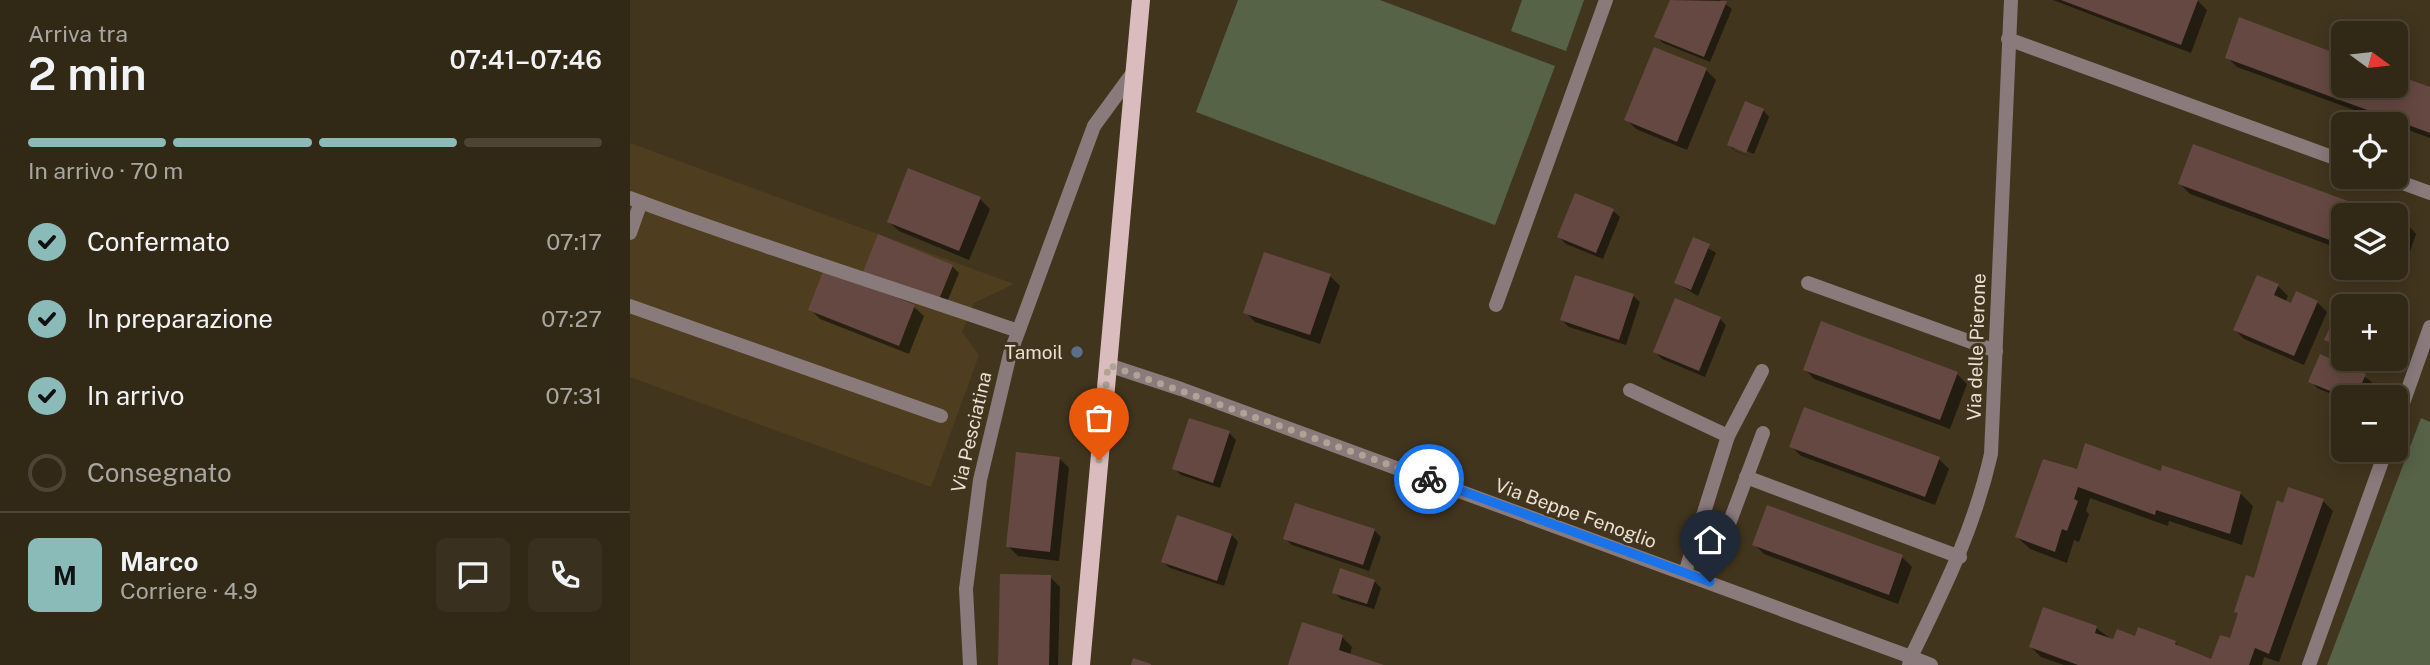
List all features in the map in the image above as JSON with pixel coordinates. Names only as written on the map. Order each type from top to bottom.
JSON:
[{"type":"main road","points":[[1081,665],[1141,0]]},
{"type":"street","points":[[1496,305],[1606,0]]},
{"type":"street","name":"Via delle Pierone","points":[[1910,661],[1960,557],[1982,494],[1991,454],[2011,0]]},
{"type":"street","points":[[2008,39],[2331,157]]},
{"type":"street","name":"Via Pesciatina","points":[[970,665],[966,589],[980,480],[1018,331],[1094,126],[1136,69]]},
{"type":"street","points":[[2408,185],[2430,193]]},
{"type":"street","points":[[630,233],[635,200],[735,237],[789,252],[1018,331]]},
{"type":"street","points":[[1808,283],[1996,351]]},
{"type":"street","points":[[630,306],[941,416]]},
{"type":"street","points":[[2408,389],[2430,327]]},
{"type":"street","name":"Via Beppe Fenoglio","points":[[1108,365],[1181,389],[1685,573],[1910,661]]},
{"type":"street","points":[[1685,573],[1728,436],[1762,371]]},
{"type":"street","points":[[1630,390],[1728,436]]},
{"type":"street","points":[[1726,533],[1763,433]]},
{"type":"street","points":[[2309,665],[2382,462]]},
{"type":"street","points":[[1746,477],[1960,557]]},
{"type":"street","points":[[1910,661],[1931,665]]},
{"type":"shaded area","points":[[630,143],[1014,284],[974,303],[962,332],[979,355],[931,487],[630,377]]},
{"type":"green space","points":[[1238,0],[1380,0],[1555,66],[1495,225],[1196,112]]},
{"type":"green space","points":[[1522,0],[1584,0],[1566,51],[1511,31]]},
{"type":"green space","points":[[2421,418],[2430,422],[2430,665],[2327,665],[2404,462],[2408,462],[2408,452]]},
{"type":"building","points":[[1670,0],[1727,1],[1704,57],[1654,37]]},
{"type":"building","points":[[2061,0],[2198,0],[2181,45]]},
{"type":"building","points":[[2239,17],[2331,52],[2331,97],[2225,58]]},
{"type":"building","points":[[1654,47],[1707,68],[1677,142],[1624,120]]},
{"type":"building","points":[[2408,79],[2430,87],[2430,133],[2408,125],[2408,112],[2373,112],[2334,98],[2408,98]]},
{"type":"building","points":[[1745,101],[1764,109],[1746,153],[1727,145]]},
{"type":"building","points":[[2193,144],[2353,203],[2331,203],[2331,241],[2178,184]]},
{"type":"building","points":[[908,168],[981,197],[959,251],[887,222]]},
{"type":"building","points":[[1575,193],[1614,209],[1596,253],[1557,237]]},
{"type":"building","points":[[878,234],[953,265],[938,302],[863,272]]},
{"type":"building","points":[[1693,237],[1710,244],[1691,290],[1674,283]]},
{"type":"building","points":[[1264,252],[1331,274],[1310,335],[1243,313]]},
{"type":"building","points":[[824,269],[915,305],[899,346],[808,310]]},
{"type":"building","points":[[1575,275],[1634,294],[1619,340],[1560,320]]},
{"type":"building","points":[[2257,275],[2279,284],[2274,295],[2291,303],[2296,291],[2318,301],[2294,356],[2233,330]]},
{"type":"building","points":[[1675,298],[1721,317],[1699,371],[1653,352]]},
{"type":"building","points":[[1821,321],[1958,372],[1940,420],[1803,370]]},
{"type":"building","points":[[2331,325],[2331,343],[2324,340]]},
{"type":"building","points":[[2320,354],[2331,359],[2331,371],[2359,371],[2366,374],[2361,385],[2331,385],[2331,391],[2308,382]]},
{"type":"building","points":[[1804,407],[1940,457],[1925,497],[1789,447]]},
{"type":"building","points":[[1189,418],[1230,431],[1213,483],[1172,469]]},
{"type":"building","points":[[2085,443],[2161,471],[2162,465],[2241,492],[2230,534],[2156,510],[2155,515],[2078,487],[2074,499],[2078,501],[2067,531],[2062,529],[2055,552],[2015,537],[2043,459],[2077,469]]},
{"type":"building","points":[[1016,452],[1060,457],[1050,552],[1006,547]]},
{"type":"building","points":[[2288,487],[2324,499],[2269,654],[2255,648],[2249,665],[2078,665],[2029,647],[2043,607],[2097,626],[2095,633],[2113,639],[2117,629],[2135,636],[2138,627],[2176,641],[2175,644],[2211,659],[2220,635],[2230,638],[2238,613],[2234,612],[2246,575],[2254,578],[2277,500],[2283,503]]},
{"type":"building","points":[[1295,503],[1375,529],[1363,565],[1283,539]]},
{"type":"building","points":[[1767,505],[1903,555],[1889,595],[1752,545]]},
{"type":"building","points":[[1177,515],[1232,534],[1217,581],[1161,562]]},
{"type":"building","points":[[1340,568],[1375,580],[1367,604],[1332,593]]},
{"type":"building","points":[[1000,574],[1051,575],[1049,665],[998,665]]},
{"type":"building","points":[[1302,622],[1343,635],[1339,650],[1384,665],[1288,665]]},
{"type":"building","points":[[1133,658],[1151,664],[1151,665],[1131,665]]},
{"type":"way so far","points":[[1099,460],[1108,365],[1429,479]]},
{"type":"place","name":"Tamoil","points":[[1077,352]]},
{"type":"route","points":[[1429,479],[1710,582]]}]
